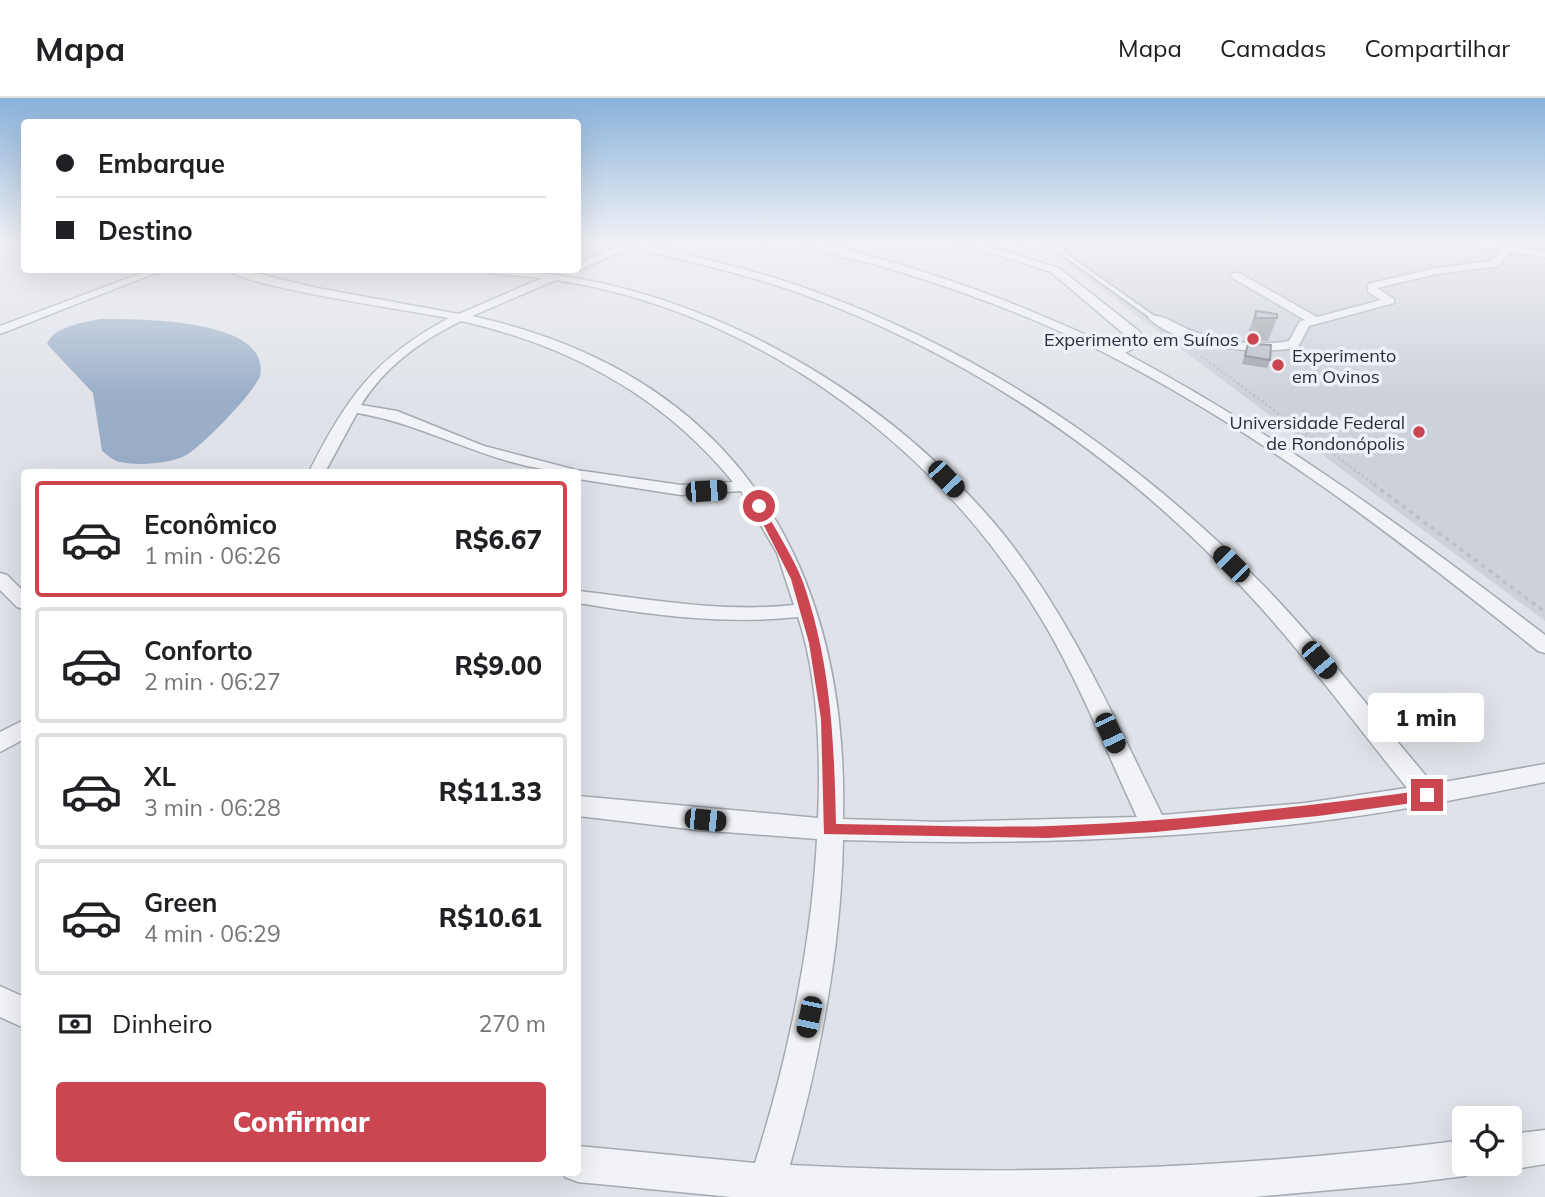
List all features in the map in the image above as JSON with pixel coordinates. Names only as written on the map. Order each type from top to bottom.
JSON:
[{"type":"street","points":[[0,330],[94,294]]},
{"type":"street","points":[[336,294],[466,316],[557,345],[629,381],[699,435],[743,486],[785,552],[806,610],[822,679],[827,719],[829,830],[822,935],[809,1017],[766,1189]]},
{"type":"street","points":[[319,469],[368,383],[390,361],[418,341],[516,294]]},
{"type":"street","points":[[623,294],[658,303],[741,336],[824,380],[878,418],[915,449],[986,524],[1039,599],[1092,694],[1155,827]]},
{"type":"street","points":[[809,294],[870,317],[966,362],[1067,425],[1178,513],[1304,642],[1427,795]]},
{"type":"street","points":[[978,294],[1112,352],[1219,411],[1316,474],[1430,555],[1545,646]]},
{"type":"street","points":[[1085,294],[1136,335],[1137,341],[1132,346],[1112,352]]},
{"type":"street","points":[[1269,294],[1314,320]]},
{"type":"street","points":[[1154,318],[1189,335],[1273,349],[1294,344],[1304,324],[1390,301],[1380,294]]},
{"type":"street","points":[[353,408],[392,414],[479,449],[558,469]]},
{"type":"street","points":[[581,474],[681,491],[743,486]]},
{"type":"street","points":[[0,579],[21,600]]},
{"type":"street","points":[[581,597],[738,614],[806,610]]},
{"type":"street","points":[[0,743],[21,730]]},
{"type":"street","points":[[581,806],[729,823],[829,830],[1048,832],[1155,827],[1263,817],[1427,795],[1545,773]]},
{"type":"street","points":[[0,1001],[21,1012]]},
{"type":"street","points":[[1522,1150],[1545,1147]]},
{"type":"street","points":[[581,1164],[766,1189],[1104,1186],[1268,1178],[1452,1159]]},
{"type":"lane","points":[[1120,294],[1154,318]]},
{"type":"path","points":[[1196,352],[1545,612]]},
{"type":"shaded area","name":"Universidade Federal de Rondonópolis","points":[[1108,294],[1545,294],[1545,621]]},
{"type":"water","points":[[100,319],[160,321],[230,334],[246,343],[257,355],[260,376],[228,418],[188,454],[155,463],[118,461],[102,451],[93,393],[47,344],[62,329]]},
{"type":"building","points":[[1256,311],[1277,314],[1277,318],[1255,318]]},
{"type":"building","points":[[1248,344],[1271,345],[1270,360],[1245,356]]},
{"type":"place","name":"Experimento em Suínos","points":[[1253,339]]},
{"type":"place","name":"Experimento em Ovinos","points":[[1278,365]]},
{"type":"place","name":"Universidade Federal de Rondonópolis","points":[[1419,432]]},
{"type":"route","points":[[759,506],[797,579],[815,643],[827,719],[829,830],[1048,832],[1155,827],[1250,818],[1427,795]]}]
